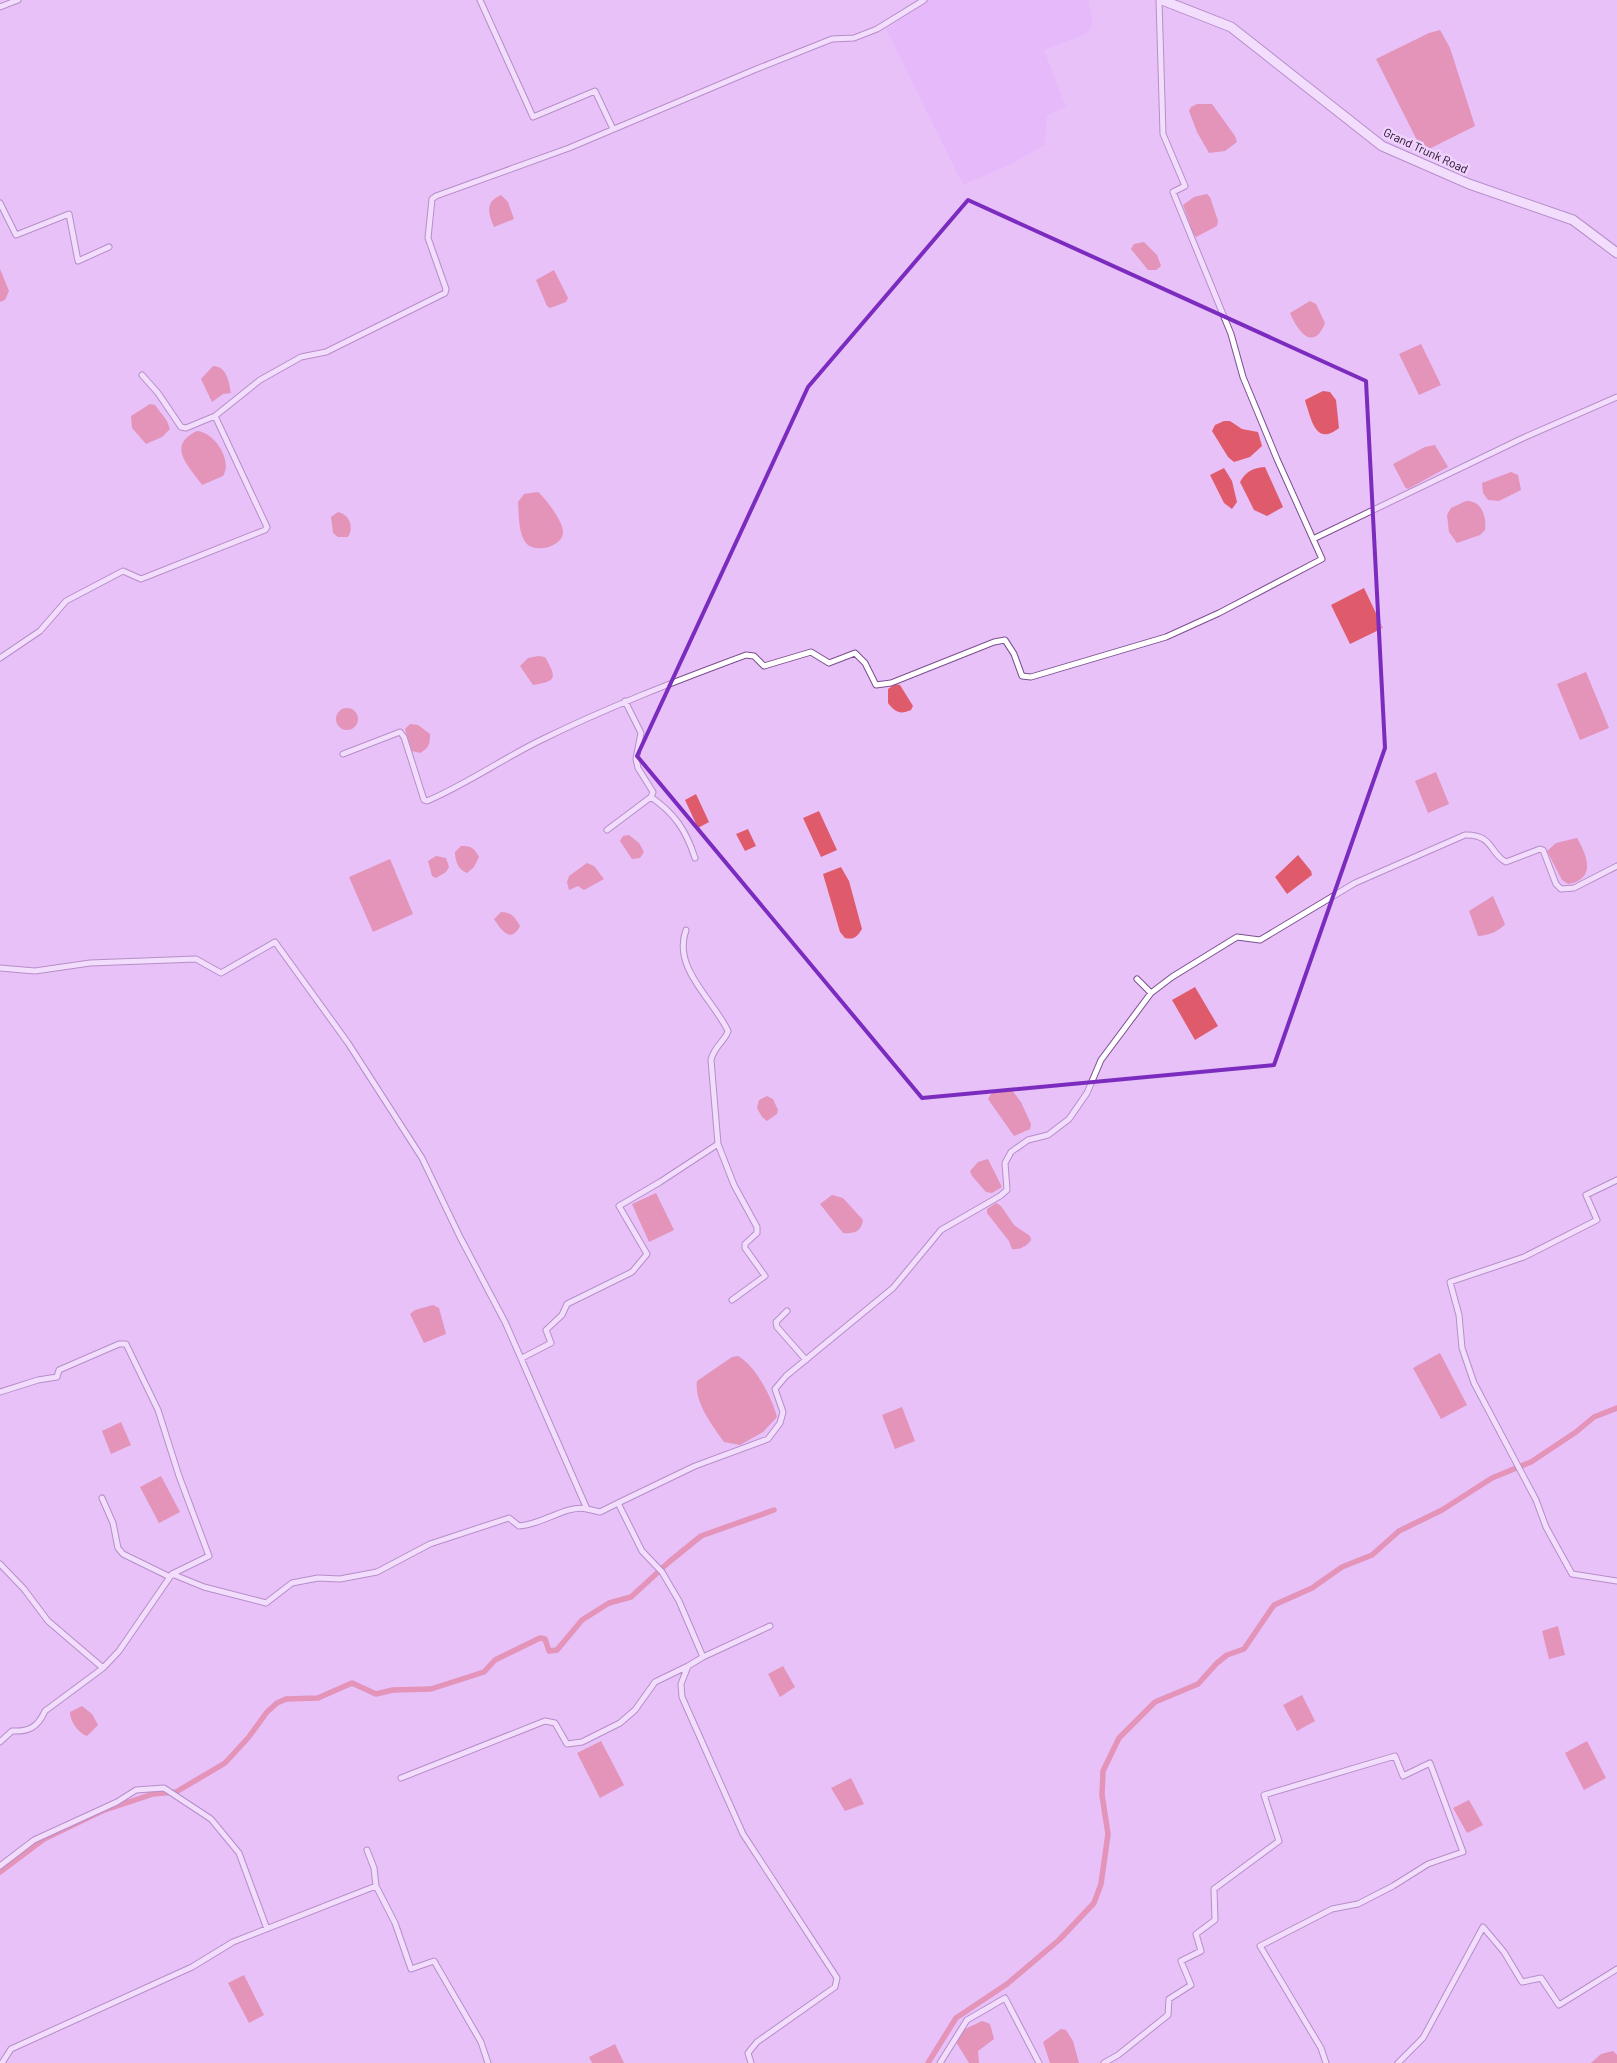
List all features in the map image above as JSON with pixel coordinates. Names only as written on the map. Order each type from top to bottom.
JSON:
[{"type":"highway","name":"Grand Trunk Road","points":[[1160,0],[1231,27],[1382,146],[1468,184],[1573,220],[1617,253]]},
{"type":"street","points":[[0,7],[18,0]]},
{"type":"street","points":[[480,0],[534,117],[595,91],[613,129]]},
{"type":"street","points":[[142,375],[181,427],[186,428],[215,416],[260,380],[301,357],[326,352],[445,293],[446,289],[428,238],[432,199],[613,129],[832,40],[854,38],[877,29],[924,0]]},
{"type":"street","points":[[343,754],[400,732],[404,737],[424,800],[427,801],[482,773],[539,740],[625,701],[746,655],[754,656],[764,666],[811,652],[829,663],[855,653],[864,663],[876,685],[890,683],[994,642],[1005,640],[1014,654],[1022,676],[1032,677],[1166,637],[1219,613],[1322,559],[1243,377],[1231,334],[1173,192],[1185,186],[1163,134],[1160,0]]},
{"type":"street","points":[[0,203],[16,235],[69,214],[78,262],[109,247]]},
{"type":"street","points":[[1314,539],[1514,442],[1617,397]]},
{"type":"street","points":[[0,658],[40,631],[66,601],[123,571],[141,579],[265,530],[267,527],[215,416]]},
{"type":"street","points":[[607,830],[652,797],[653,792],[636,759],[641,733],[625,701]]},
{"type":"street","points":[[652,797],[664,806],[685,830],[695,858]]},
{"type":"street","points":[[102,1498],[113,1523],[118,1548],[123,1554],[204,1587],[266,1603],[292,1583],[318,1578],[340,1579],[377,1572],[430,1544],[509,1518],[519,1526],[532,1526],[578,1506],[600,1512],[695,1466],[768,1439],[780,1423],[783,1412],[775,1389],[786,1376],[893,1288],[941,1230],[1000,1196],[1007,1190],[1005,1162],[1010,1152],[1028,1140],[1048,1135],[1069,1119],[1087,1093],[1102,1060],[1151,993],[1195,961],[1237,937],[1260,940],[1355,882],[1466,836],[1474,835],[1491,844],[1501,859],[1506,862],[1540,849],[1543,850],[1556,884],[1561,889],[1574,888],[1617,866]]},
{"type":"street","points":[[686,930],[682,942],[682,951],[696,985],[728,1031],[727,1035],[715,1047],[711,1060],[718,1144],[734,1185],[757,1227],[757,1233],[745,1244],[745,1248],[765,1276],[732,1300]]},
{"type":"street","points":[[0,968],[35,971],[90,963],[196,960],[221,973],[275,942],[348,1043],[422,1158],[522,1358],[587,1509]]},
{"type":"street","points":[[1137,979],[1151,993]]},
{"type":"street","points":[[522,1358],[551,1343],[546,1330],[562,1315],[567,1304],[632,1272],[647,1254],[619,1206],[718,1144]]},
{"type":"street","points":[[1617,1180],[1586,1195],[1597,1220],[1524,1257],[1450,1282],[1459,1315],[1462,1348],[1474,1383],[1522,1474],[1546,1527],[1572,1574],[1617,1580]]},
{"type":"street","points":[[787,1311],[776,1322],[777,1327],[806,1360]]},
{"type":"street","points":[[0,1392],[38,1380],[57,1377],[60,1370],[119,1344],[126,1344],[160,1417],[179,1476],[209,1556],[171,1575],[119,1651],[103,1668],[45,1711],[40,1723],[26,1732],[12,1731],[0,1742]]},
{"type":"street","points":[[618,1503],[642,1551],[662,1572],[679,1601],[703,1658]]},
{"type":"street","points":[[0,1564],[24,1589],[48,1621],[103,1668]]},
{"type":"street","points":[[401,1778],[545,1721],[555,1723],[567,1744],[582,1742],[620,1722],[635,1710],[655,1682],[770,1626]]},
{"type":"street","points":[[688,1666],[681,1684],[682,1697],[743,1834],[837,1978],[835,1987],[757,2042],[748,2053],[751,2063]]},
{"type":"street","points":[[1104,2063],[1118,2055],[1168,2014],[1169,1998],[1191,1985],[1181,1961],[1201,1951],[1196,1934],[1215,1920],[1214,1890],[1279,1842],[1264,1795],[1395,1756],[1403,1776],[1430,1763],[1463,1852],[1428,1864],[1393,1886],[1358,1904],[1332,1909],[1260,1946],[1321,2048],[1326,2063]]},
{"type":"street","points":[[0,1866],[34,1840],[117,1802],[136,1790],[164,1788],[211,1819],[239,1853],[267,1929]]},
{"type":"street","points":[[367,1850],[374,1868],[376,1886],[395,1923],[411,1969],[434,1960],[481,2042],[488,2063]]},
{"type":"street","points":[[2,2063],[11,2049],[192,1967],[234,1942],[376,1886]]},
{"type":"street","points":[[1398,2063],[1423,2038],[1483,1927],[1504,1952],[1522,1982],[1541,1978],[1559,2005],[1617,1969]]},
{"type":"street","points":[[940,2063],[967,2020],[1005,1998],[1039,2063]]},
{"type":"highlighted area","points":[[968,200],[1366,381],[1385,748],[1274,1065],[922,1098],[637,756],[808,387]]},
{"type":"shaded area","points":[[928,0],[1088,0],[1093,23],[1088,33],[1044,50],[1066,107],[1047,115],[1045,145],[1011,164],[963,185],[886,29]]},
{"type":"shaded area","points":[[1440,30],[1450,48],[1475,126],[1423,152],[1376,59],[1429,33]]},
{"type":"shaded area","points":[[1197,104],[1212,104],[1235,136],[1237,142],[1225,151],[1209,153],[1197,132],[1189,111],[1191,107]]},
{"type":"shaded area","points":[[1207,194],[1210,197],[1218,221],[1217,226],[1196,237],[1183,205],[1194,197]]},
{"type":"shaded area","points":[[501,195],[508,202],[514,219],[494,227],[489,208],[492,201]]},
{"type":"shaded area","points":[[1144,242],[1157,255],[1161,266],[1156,270],[1148,270],[1131,249],[1134,244]]},
{"type":"shaded area","points":[[0,269],[9,291],[5,300],[0,302]]},
{"type":"shaded area","points":[[554,270],[568,298],[566,302],[550,308],[547,306],[536,280]]},
{"type":"shaded area","points":[[1310,301],[1316,304],[1325,323],[1320,332],[1310,338],[1301,332],[1290,313]]},
{"type":"shaded area","points":[[1421,344],[1441,385],[1419,395],[1399,354]]},
{"type":"shaded area","points":[[213,366],[218,367],[224,372],[231,393],[223,394],[212,402],[201,379]]},
{"type":"shaded area","points":[[1323,391],[1330,392],[1336,400],[1339,428],[1325,434],[1320,433],[1313,424],[1305,400]]},
{"type":"shaded area","points":[[150,404],[155,405],[167,421],[170,429],[162,437],[146,444],[132,428],[131,416]]},
{"type":"shaded area","points":[[1224,421],[1230,421],[1242,429],[1258,432],[1262,446],[1250,457],[1234,462],[1228,457],[1212,431],[1215,425]]},
{"type":"shaded area","points":[[197,431],[210,436],[215,441],[226,462],[223,476],[202,485],[186,463],[181,449],[188,437]]},
{"type":"shaded area","points":[[1435,445],[1448,467],[1408,489],[1405,487],[1393,464],[1425,447]]},
{"type":"shaded area","points":[[1265,467],[1283,507],[1267,516],[1254,510],[1240,482],[1250,471]]},
{"type":"shaded area","points":[[1224,468],[1232,481],[1237,502],[1232,509],[1224,503],[1210,475]]},
{"type":"shaded area","points":[[1511,472],[1518,475],[1521,490],[1499,501],[1488,500],[1483,493],[1482,483]]},
{"type":"shaded area","points":[[538,492],[553,510],[560,521],[563,531],[559,541],[554,545],[542,548],[536,548],[526,543],[520,529],[519,518],[518,502],[524,494]]},
{"type":"shaded area","points":[[1466,501],[1476,503],[1482,510],[1485,519],[1485,530],[1480,535],[1457,543],[1449,532],[1447,515],[1451,508]]},
{"type":"shaded area","points":[[338,512],[350,522],[351,529],[348,537],[338,537],[333,533],[331,517]]},
{"type":"shaded area","points":[[1364,588],[1383,628],[1350,644],[1331,605]]},
{"type":"shaded area","points":[[545,657],[552,670],[553,677],[547,682],[533,685],[520,666],[528,658]]},
{"type":"shaded area","points":[[1586,672],[1609,728],[1580,740],[1557,684]]},
{"type":"shaded area","points":[[895,684],[900,685],[913,706],[911,710],[898,712],[888,703],[888,689]]},
{"type":"shaded area","points":[[347,708],[355,711],[358,719],[355,727],[347,730],[339,727],[336,719],[339,711]]},
{"type":"shaded area","points":[[410,724],[418,725],[430,734],[428,745],[420,753],[412,751],[405,729]]},
{"type":"shaded area","points":[[1436,772],[1449,804],[1428,813],[1415,781]]},
{"type":"shaded area","points":[[696,794],[709,822],[698,828],[685,800]]},
{"type":"shaded area","points":[[819,811],[837,850],[821,857],[803,818]]},
{"type":"shaded area","points":[[748,829],[756,846],[745,851],[736,834]]},
{"type":"shaded area","points":[[629,835],[639,843],[644,852],[640,858],[632,859],[620,841],[623,836]]},
{"type":"shaded area","points":[[1577,838],[1584,852],[1587,866],[1586,872],[1577,881],[1568,884],[1562,880],[1547,851],[1556,843]]},
{"type":"shaded area","points":[[461,846],[472,848],[479,857],[474,867],[467,873],[459,867],[456,858],[455,852]]},
{"type":"shaded area","points":[[1298,855],[1312,875],[1287,894],[1275,877]]},
{"type":"shaded area","points":[[436,856],[446,858],[449,867],[446,872],[436,878],[432,876],[428,861]]},
{"type":"shaded area","points":[[390,859],[413,914],[373,932],[349,877]]},
{"type":"shaded area","points":[[587,863],[594,866],[604,879],[584,890],[578,886],[569,890],[567,882],[569,876]]},
{"type":"shaded area","points":[[841,867],[849,881],[862,929],[857,936],[851,939],[845,938],[840,932],[823,874]]},
{"type":"shaded area","points":[[1493,896],[1505,924],[1493,933],[1478,936],[1469,911]]},
{"type":"shaded area","points":[[501,912],[512,916],[520,926],[513,934],[510,935],[503,931],[494,919]]},
{"type":"shaded area","points":[[1195,987],[1218,1026],[1195,1040],[1172,1000]]},
{"type":"shaded area","points":[[1003,1089],[1011,1089],[1021,1102],[1031,1124],[1030,1129],[1014,1136],[988,1099],[991,1094]]},
{"type":"shaded area","points":[[767,1096],[773,1099],[778,1110],[777,1114],[767,1121],[762,1117],[757,1108],[759,1100]]},
{"type":"shaded area","points":[[988,1159],[1002,1187],[992,1193],[986,1192],[970,1171],[978,1162]]},
{"type":"shaded area","points":[[656,1193],[674,1230],[649,1242],[632,1204]]},
{"type":"shaded area","points":[[832,1195],[843,1198],[863,1220],[859,1230],[843,1233],[820,1204]]},
{"type":"shaded area","points":[[996,1203],[1001,1206],[1014,1225],[1030,1236],[1031,1240],[1025,1246],[1012,1249],[1009,1241],[987,1213],[987,1209]]},
{"type":"shaded area","points":[[433,1305],[439,1308],[446,1334],[424,1343],[410,1314],[415,1310]]},
{"type":"shaded area","points":[[1440,1353],[1467,1405],[1441,1419],[1413,1368]]},
{"type":"shaded area","points":[[738,1356],[757,1375],[777,1417],[763,1432],[740,1445],[724,1442],[705,1413],[698,1397],[697,1389],[697,1381],[732,1357]]},
{"type":"shaded area","points":[[902,1407],[915,1441],[895,1449],[882,1415]]},
{"type":"shaded area","points":[[121,1422],[131,1445],[111,1454],[102,1431]]},
{"type":"shaded area","points":[[161,1476],[180,1512],[159,1523],[140,1487]]},
{"type":"shaded area","points":[[1558,1626],[1565,1655],[1549,1659],[1542,1631]]},
{"type":"shaded area","points":[[783,1666],[795,1687],[780,1697],[768,1674]]},
{"type":"shaded area","points":[[1302,1695],[1315,1721],[1297,1731],[1283,1705]]},
{"type":"shaded area","points":[[82,1706],[92,1714],[98,1725],[87,1736],[73,1723],[70,1715],[70,1712]]},
{"type":"shaded area","points":[[601,1741],[624,1785],[600,1798],[577,1753]]},
{"type":"shaded area","points":[[1587,1741],[1606,1778],[1584,1790],[1565,1753]]},
{"type":"shaded area","points":[[851,1778],[864,1804],[845,1811],[831,1788]]},
{"type":"shaded area","points":[[1469,1800],[1483,1825],[1467,1833],[1453,1808]]},
{"type":"shaded area","points":[[244,1975],[264,2015],[249,2023],[228,1983]]},
{"type":"shaded area","points":[[982,2021],[990,2024],[994,2039],[978,2051],[979,2063],[969,2063],[956,2042],[961,2031]]},
{"type":"shaded area","points":[[1061,2029],[1066,2030],[1073,2041],[1079,2063],[1050,2063],[1043,2042]]},
{"type":"shaded area","points":[[615,2044],[624,2063],[592,2063],[589,2057]]},
{"type":"shaded area","points":[[1613,2051],[1617,2055],[1617,2063],[1591,2063],[1601,2054]]},
{"type":"waterway","points":[[928,2063],[956,2018],[1007,1984],[1059,1940],[1094,1903],[1101,1884],[1108,1834],[1102,1795],[1103,1771],[1119,1738],[1155,1702],[1198,1684],[1227,1655],[1244,1649],[1274,1605],[1312,1588],[1342,1567],[1372,1555],[1399,1531],[1442,1510],[1492,1478],[1531,1462],[1576,1432],[1594,1417],[1617,1408]]},
{"type":"waterway","points":[[0,1872],[44,1839],[102,1811],[153,1794],[176,1792],[225,1763],[248,1738],[267,1712],[277,1703],[286,1699],[318,1698],[352,1683],[376,1694],[393,1690],[431,1689],[484,1672],[495,1660],[540,1638],[545,1639],[549,1651],[557,1650],[582,1620],[609,1603],[631,1597],[701,1536],[774,1510]]}]
